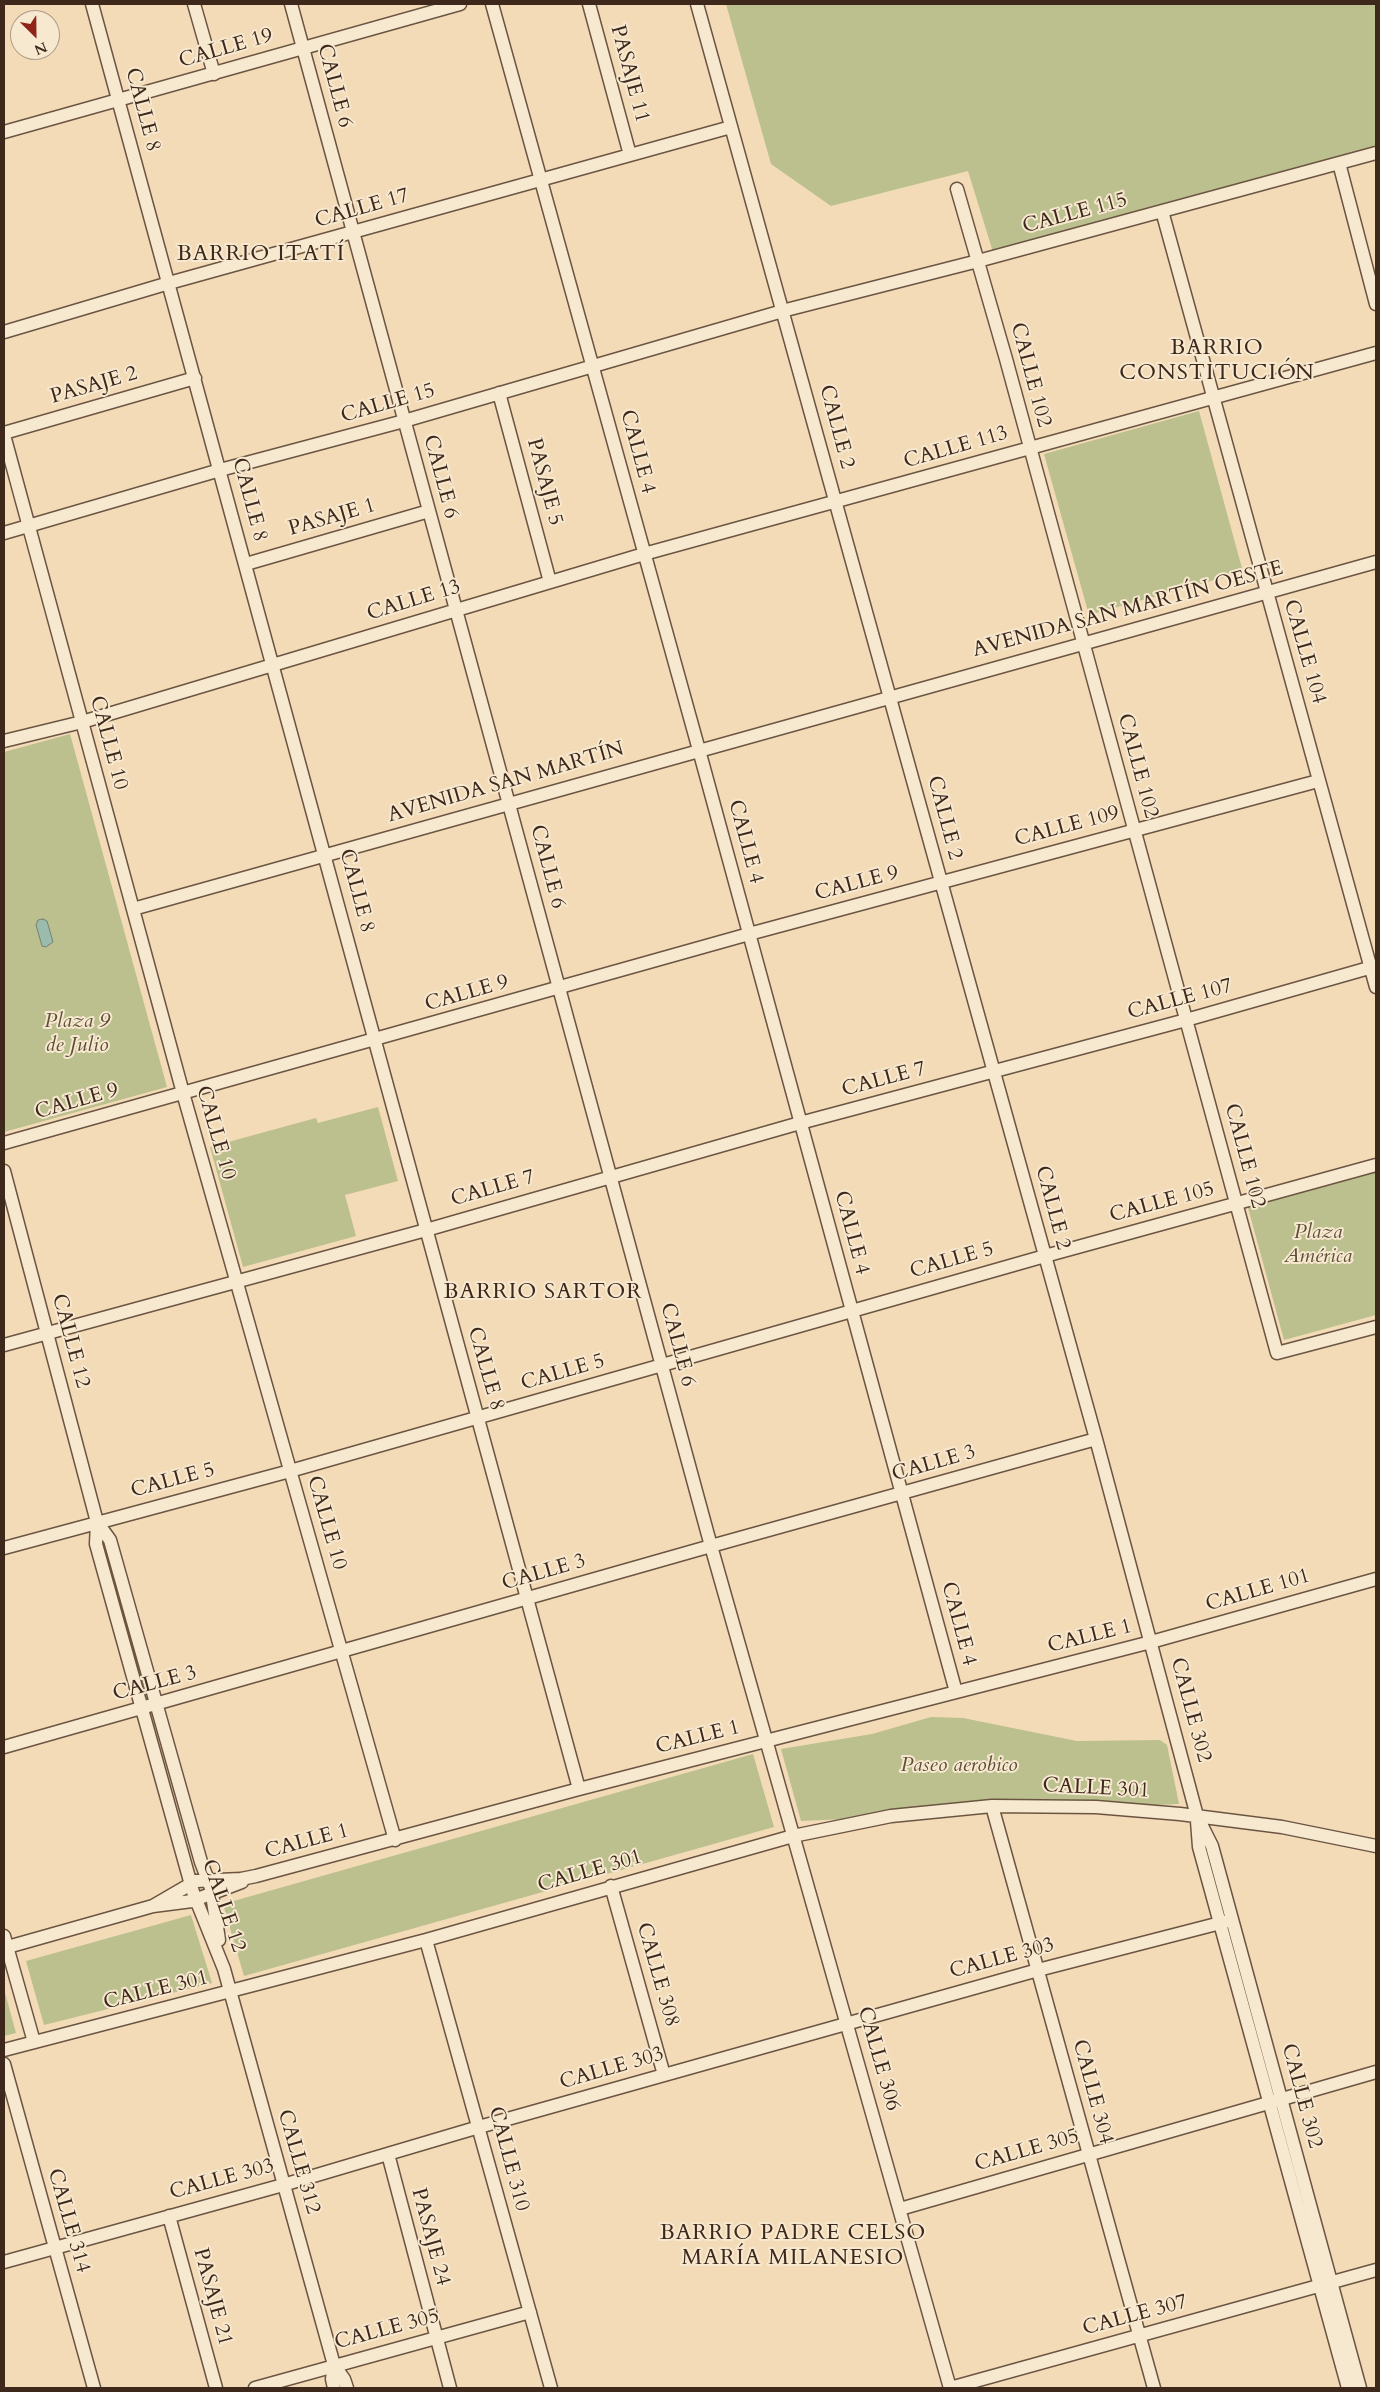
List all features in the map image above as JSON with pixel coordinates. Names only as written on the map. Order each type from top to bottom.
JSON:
[{"type":"street","name":"CALLE 8","points":[[92,4],[580,1789]]},
{"type":"street","points":[[194,4],[214,74]]},
{"type":"street","name":"CALLE 6","points":[[291,4],[765,1741]]},
{"type":"street","name":"CALLE 19","points":[[4,132],[460,4]]},
{"type":"street","name":"CALLE 4","points":[[492,4],[699,750],[956,1692]]},
{"type":"street","name":"PASAJE 11","points":[[589,4],[630,155]]},
{"type":"street","name":"CALLE 2","points":[[697,4],[1151,1642]]},
{"type":"street","name":"CALLE 17","points":[[4,332],[169,283],[732,128]]},
{"type":"street","name":"CALLE 115","points":[[783,311],[978,261],[1376,153]]},
{"type":"street","points":[[1339,163],[1376,304]]},
{"type":"street","name":"CALLE 102","points":[[957,189],[1277,1353],[1376,1327]]},
{"type":"street","name":"CALLE 104","points":[[1162,211],[1318,780],[1374,967],[1376,987]]},
{"type":"street","name":"CALLE 15","points":[[4,532],[220,470],[404,421],[783,311]]},
{"type":"street","name":"CALLE 113","points":[[836,503],[1376,353]]},
{"type":"street","name":"PASAJE 2","points":[[4,434],[195,378]]},
{"type":"street","name":"PASAJE 5","points":[[498,393],[550,582]]},
{"type":"street","name":"CALLE 10","points":[[4,434],[183,1093],[395,1840]]},
{"type":"street","name":"CALLE 13","points":[[4,741],[82,722],[644,554],[836,503]]},
{"type":"street","name":"PASAJE 1","points":[[246,564],[429,511]]},
{"type":"street","name":"AVENIDA SAN MARTÍN OESTE","points":[[890,696],[1376,562]]},
{"type":"street","name":"AVENIDA SAN MARTÍN","points":[[133,908],[890,696]]},
{"type":"street","name":"CALLE 109","points":[[941,882],[1318,780]]},
{"type":"street","name":"CALLE 9","points":[[4,1143],[941,882]]},
{"type":"street","name":"CALLE 107","points":[[994,1071],[1374,967]]},
{"type":"street","name":"CALLE 7","points":[[4,1345],[426,1230],[610,1176],[994,1071]]},
{"type":"street","name":"CALLE 105","points":[[1045,1256],[1376,1165]]},
{"type":"street","name":"CALLE 12","points":[[4,1171],[97,1522],[96,1544],[191,1884],[224,1969]]},
{"type":"street","name":"CALLE 5","points":[[4,1548],[290,1471],[1045,1256]]},
{"type":"street","name":"CALLE 3","points":[[4,1747],[711,1546],[1096,1440]]},
{"type":"street","name":"CALLE 12","points":[[97,1522],[110,1540],[201,1862],[209,1880],[224,1969]]},
{"type":"street","name":"CALLE 101","points":[[1151,1642],[1376,1579]]},
{"type":"street","name":"CALLE 1","points":[[153,1906],[191,1884],[209,1880],[241,1880],[580,1789],[1151,1642]]},
{"type":"street","name":"CALLE 302","points":[[1151,1642],[1197,1816],[1212,1846],[1226,1922],[1325,2284],[1348,2388]]},
{"type":"street","name":"CALLE 306","points":[[765,1741],[950,2388]]},
{"type":"street","name":"CALLE 301","points":[[4,2050],[426,1940],[611,1886],[793,1836],[891,1816],[992,1806],[1096,1807],[1197,1816],[1282,1827],[1376,1846]]},
{"type":"street","name":"CALLE 304","points":[[992,1806],[1154,2388]]},
{"type":"street","name":"CALLE 1","points":[[5,1944],[153,1906],[197,1900],[256,1876]]},
{"type":"street","name":"CALLE 308","points":[[611,1886],[664,2075]]},
{"type":"street","name":"CALLE 303","points":[[4,2262],[847,2023],[1038,1970],[1226,1922]]},
{"type":"street","name":"CALLE 310","points":[[426,1940],[552,2388]]},
{"type":"street","points":[[5,1944],[34,2042]]},
{"type":"street","name":"CALLE 312","points":[[224,1969],[334,2365],[344,2379],[347,2388]]},
{"type":"street","name":"CALLE 314","points":[[4,2064],[94,2388]]},
{"type":"street","name":"CALLE 305","points":[[900,2209],[1376,2072]]},
{"type":"street","name":"PASAJE 24","points":[[388,2154],[450,2388]]},
{"type":"street","name":"PASAJE 21","points":[[169,2216],[216,2388]]},
{"type":"street","name":"CALLE 307","points":[[950,2388],[1376,2270]]},
{"type":"street","name":"CALLE 302","points":[[1325,2284],[1360,2388]]},
{"type":"street","name":"CALLE 305","points":[[255,2388],[530,2312]]},
{"type":"street","name":"CALLE 312","points":[[334,2365],[332,2379],[334,2388]]},
{"type":"green space","points":[[726,4],[1376,4],[1376,148],[993,252],[968,171],[831,206],[771,164]]},
{"type":"green space","points":[[1199,411],[1243,572],[1089,615],[1044,454]]},
{"type":"green space","name":"Plaza 9 de Julio","points":[[70,734],[167,1087],[4,1132],[4,752]]},
{"type":"green space","points":[[378,1107],[398,1181],[345,1195],[356,1236],[243,1267],[210,1147],[316,1118],[318,1123]]},
{"type":"green space","name":"Plaza América","points":[[1376,1169],[1376,1315],[1284,1340],[1247,1204]]},
{"type":"green space","name":"Paseo aerobico","points":[[931,1717],[963,1718],[1077,1741],[1160,1740],[1167,1745],[1179,1804],[801,1821],[781,1749],[872,1734]]},
{"type":"green space","points":[[753,1754],[774,1827],[244,1976],[223,1904]]},
{"type":"green space","points":[[191,1915],[212,1983],[44,2025],[26,1961]]},
{"type":"green space","points":[[4,1989],[16,2033],[4,2036]]},
{"type":"shaded area","points":[[43,919],[47,921],[53,942],[46,947],[42,946],[36,925],[38,920]]},
{"type":"district","name":"BARRIO ITATÍ","points":[[261,255]]},
{"type":"district","name":"BARRIO CONSTITUCIÓN","points":[[1217,362]]},
{"type":"district","name":"BARRIO SARTOR","points":[[543,1293]]},
{"type":"district","name":"BARRIO PADRE CELSO MARÍA MILANESIO","points":[[793,2246]]}]
